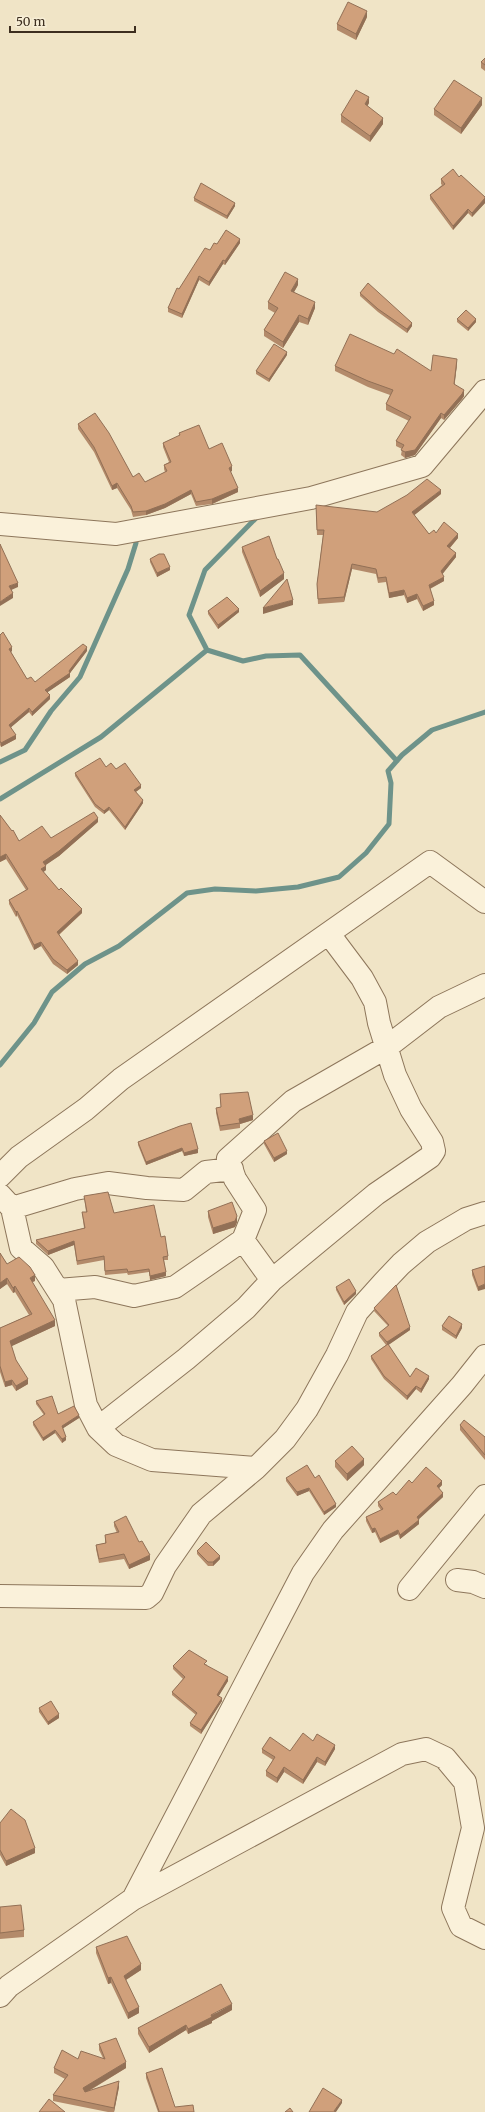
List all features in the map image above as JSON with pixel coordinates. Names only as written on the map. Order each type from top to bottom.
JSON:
[{"type":"street","points":[[0,524],[116,534],[311,498],[422,466],[485,391]]},
{"type":"street","points":[[0,1176],[19,1157],[86,1109],[122,1079],[430,862],[485,902]]},
{"type":"street","points":[[98,1428],[234,1318],[272,1280],[376,1194],[430,1157],[434,1151],[432,1142],[411,1109],[395,1075],[375,1002],[362,978],[329,934]]},
{"type":"street","points":[[58,1290],[94,1287],[134,1296],[175,1287],[244,1240],[255,1210],[235,1179],[228,1159],[293,1101],[387,1047],[439,1007],[485,985]]},
{"type":"street","points":[[232,1169],[206,1172],[184,1190],[147,1188],[108,1183],[6,1202],[21,1248],[43,1267],[64,1300],[86,1405],[98,1428],[116,1446],[152,1460],[256,1468]]},
{"type":"street","points":[[0,1596],[146,1598],[152,1593],[165,1566],[200,1514],[256,1468],[285,1439],[307,1409],[337,1355],[357,1312],[401,1264],[427,1242],[466,1219],[485,1213]]},
{"type":"street","points":[[244,1240],[272,1280]]},
{"type":"street","points":[[133,1899],[304,1574],[333,1530],[442,1408],[485,1356]]},
{"type":"street","points":[[409,1590],[485,1496]]},
{"type":"street","points":[[457,1580],[473,1582],[485,1587]]},
{"type":"street","points":[[0,1996],[9,1986],[133,1899],[402,1754],[426,1749],[445,1758],[465,1782],[473,1828],[453,1908],[461,1926],[485,1938]]},
{"type":"building","points":[[348,2],[367,11],[356,34],[337,24]]},
{"type":"building","points":[[485,58],[485,65],[481,62]]},
{"type":"building","points":[[454,80],[482,98],[461,128],[434,109]]},
{"type":"building","points":[[356,90],[369,97],[365,104],[383,118],[370,136],[341,115]]},
{"type":"building","points":[[453,169],[459,177],[461,175],[485,198],[472,213],[468,209],[453,226],[430,195],[445,184],[441,179]]},
{"type":"building","points":[[201,183],[235,203],[227,216],[194,198]]},
{"type":"building","points":[[226,230],[240,239],[225,261],[223,260],[209,282],[199,276],[182,314],[168,308],[177,288],[179,289],[205,248],[210,250],[214,243],[217,244]]},
{"type":"building","points":[[285,272],[298,279],[291,291],[315,302],[308,319],[299,315],[283,342],[264,330],[278,308],[268,302]]},
{"type":"building","points":[[368,283],[412,323],[407,329],[378,309],[360,293]]},
{"type":"building","points":[[466,310],[476,319],[468,328],[457,319]]},
{"type":"building","points":[[350,334],[394,354],[397,349],[431,371],[433,355],[457,359],[454,384],[464,390],[444,415],[441,413],[415,450],[405,452],[401,450],[404,445],[396,441],[411,417],[386,404],[393,390],[368,381],[335,366]]},
{"type":"building","points":[[274,344],[287,352],[269,379],[256,371]]},
{"type":"building","points":[[95,413],[109,433],[133,477],[139,473],[145,482],[167,471],[164,465],[171,462],[163,443],[180,435],[179,433],[199,425],[209,449],[222,443],[232,466],[229,468],[238,488],[212,499],[196,502],[191,490],[165,504],[146,511],[133,512],[117,483],[112,486],[94,447],[78,424]]},
{"type":"building","points":[[427,479],[441,490],[412,512],[429,534],[434,530],[436,533],[444,522],[458,534],[447,546],[456,553],[441,571],[444,577],[429,585],[434,601],[423,606],[417,594],[407,598],[404,590],[389,593],[386,577],[378,578],[376,569],[352,564],[344,597],[318,599],[317,584],[324,530],[317,530],[316,505],[377,512],[407,495]]},
{"type":"building","points":[[269,536],[277,559],[284,573],[260,591],[242,547]]},
{"type":"building","points":[[0,544],[18,583],[9,586],[13,593],[0,602]]},
{"type":"building","points":[[159,554],[164,554],[170,567],[157,573],[150,559]]},
{"type":"building","points":[[287,579],[293,600],[263,608]]},
{"type":"building","points":[[227,597],[239,609],[218,625],[208,611]]},
{"type":"building","points":[[3,632],[12,647],[9,649],[27,679],[31,677],[35,682],[83,644],[87,647],[69,671],[70,673],[45,690],[50,695],[32,712],[29,708],[9,725],[16,735],[1,743],[0,635]]},
{"type":"building","points":[[100,758],[106,767],[111,763],[116,769],[125,763],[141,785],[134,790],[143,800],[125,827],[109,807],[104,811],[95,804],[75,773]]},
{"type":"building","points":[[94,812],[98,818],[59,851],[43,862],[46,866],[41,869],[59,890],[61,888],[82,909],[57,932],[78,961],[67,970],[53,959],[41,942],[34,945],[17,911],[16,912],[9,900],[28,889],[6,854],[0,857],[0,815],[12,831],[13,830],[19,841],[42,826],[51,838]]},
{"type":"building","points":[[248,1092],[253,1115],[239,1119],[240,1123],[220,1126],[216,1108],[221,1107],[220,1094]]},
{"type":"building","points":[[191,1123],[198,1149],[184,1153],[182,1148],[146,1162],[138,1142]]},
{"type":"building","points":[[278,1133],[287,1151],[274,1158],[264,1141]]},
{"type":"building","points":[[108,1192],[114,1213],[154,1205],[161,1237],[165,1236],[168,1256],[163,1257],[166,1272],[150,1276],[149,1269],[128,1272],[127,1269],[105,1271],[104,1256],[77,1261],[74,1241],[48,1251],[36,1240],[85,1228],[82,1212],[87,1212],[84,1196]]},
{"type":"building","points":[[232,1202],[237,1216],[235,1221],[213,1228],[208,1211]]},
{"type":"building","points":[[0,1253],[7,1264],[19,1257],[30,1267],[35,1275],[30,1278],[55,1320],[10,1341],[16,1360],[28,1379],[16,1386],[12,1380],[5,1382],[0,1366],[0,1328],[32,1314],[15,1286],[13,1288],[7,1278],[0,1283]]},
{"type":"building","points":[[485,1266],[485,1284],[478,1287],[472,1270]]},
{"type":"building","points":[[349,1279],[356,1291],[344,1302],[336,1287]]},
{"type":"building","points":[[396,1285],[410,1327],[387,1342],[379,1333],[389,1325],[374,1308]]},
{"type":"building","points":[[449,1316],[462,1324],[456,1336],[442,1326]]},
{"type":"building","points":[[388,1344],[410,1377],[416,1368],[429,1376],[421,1389],[416,1386],[407,1396],[384,1376],[371,1356]]},
{"type":"building","points":[[52,1396],[58,1414],[74,1406],[79,1415],[62,1426],[66,1437],[62,1439],[55,1430],[43,1438],[33,1422],[45,1414],[36,1401]]},
{"type":"building","points":[[464,1420],[485,1437],[485,1455],[460,1425]]},
{"type":"building","points":[[352,1446],[364,1459],[347,1474],[335,1461]]},
{"type":"building","points":[[307,1465],[315,1478],[319,1475],[336,1504],[324,1512],[309,1488],[297,1492],[286,1478]]},
{"type":"building","points":[[426,1467],[442,1481],[437,1486],[443,1493],[417,1517],[419,1520],[400,1535],[398,1530],[380,1539],[375,1528],[372,1529],[366,1517],[383,1509],[378,1502],[393,1492],[396,1495],[409,1480],[412,1483]]},
{"type":"building","points":[[126,1516],[139,1542],[142,1541],[150,1555],[129,1565],[124,1554],[99,1559],[96,1545],[106,1543],[105,1535],[119,1532],[114,1522]]},
{"type":"building","points":[[206,1542],[220,1556],[213,1562],[208,1562],[197,1551]]},
{"type":"building","points":[[189,1650],[207,1661],[204,1664],[228,1677],[217,1695],[222,1698],[201,1730],[190,1723],[197,1713],[172,1692],[185,1677],[173,1666]]},
{"type":"building","points":[[51,1701],[59,1714],[48,1722],[39,1708]]},
{"type":"building","points":[[303,1733],[313,1741],[317,1734],[335,1745],[325,1762],[317,1757],[303,1780],[284,1767],[277,1778],[266,1771],[275,1757],[262,1749],[270,1737],[290,1751]]},
{"type":"building","points":[[11,1809],[25,1820],[35,1848],[6,1861],[0,1850],[0,1823]]},
{"type":"building","points":[[21,1905],[24,1930],[0,1933],[0,1907]]},
{"type":"building","points":[[127,1936],[141,1964],[124,1976],[139,2007],[128,2013],[111,1977],[108,1978],[96,1947]]},
{"type":"building","points":[[221,1984],[232,2004],[211,2015],[212,2017],[188,2029],[186,2025],[149,2047],[138,2028]]},
{"type":"building","points":[[116,2038],[126,2062],[83,2088],[85,2092],[119,2081],[114,2108],[53,2095],[68,2075],[54,2068],[62,2050],[78,2059],[81,2051],[105,2059],[99,2044]]},
{"type":"building","points":[[162,2068],[175,2107],[193,2105],[194,2112],[159,2112],[146,2073]]},
{"type":"building","points":[[323,2088],[342,2100],[334,2111],[336,2112],[309,2112]]},
{"type":"building","points":[[49,2099],[65,2112],[39,2112]]},
{"type":"building","points":[[290,2108],[293,2112],[285,2112]]},
{"type":"waterway","points":[[0,799],[101,737],[207,650],[189,615],[205,570],[259,515]]},
{"type":"waterway","points":[[0,762],[25,750],[51,711],[80,677],[128,569],[136,543]]},
{"type":"waterway","points":[[207,650],[243,661],[266,656],[300,655],[397,761]]},
{"type":"waterway","points":[[0,1065],[34,1023],[52,992],[85,964],[119,946],[187,893],[215,889],[256,891],[298,887],[339,877],[366,853],[389,824],[391,783],[388,771],[402,755],[432,730],[485,712]]}]
